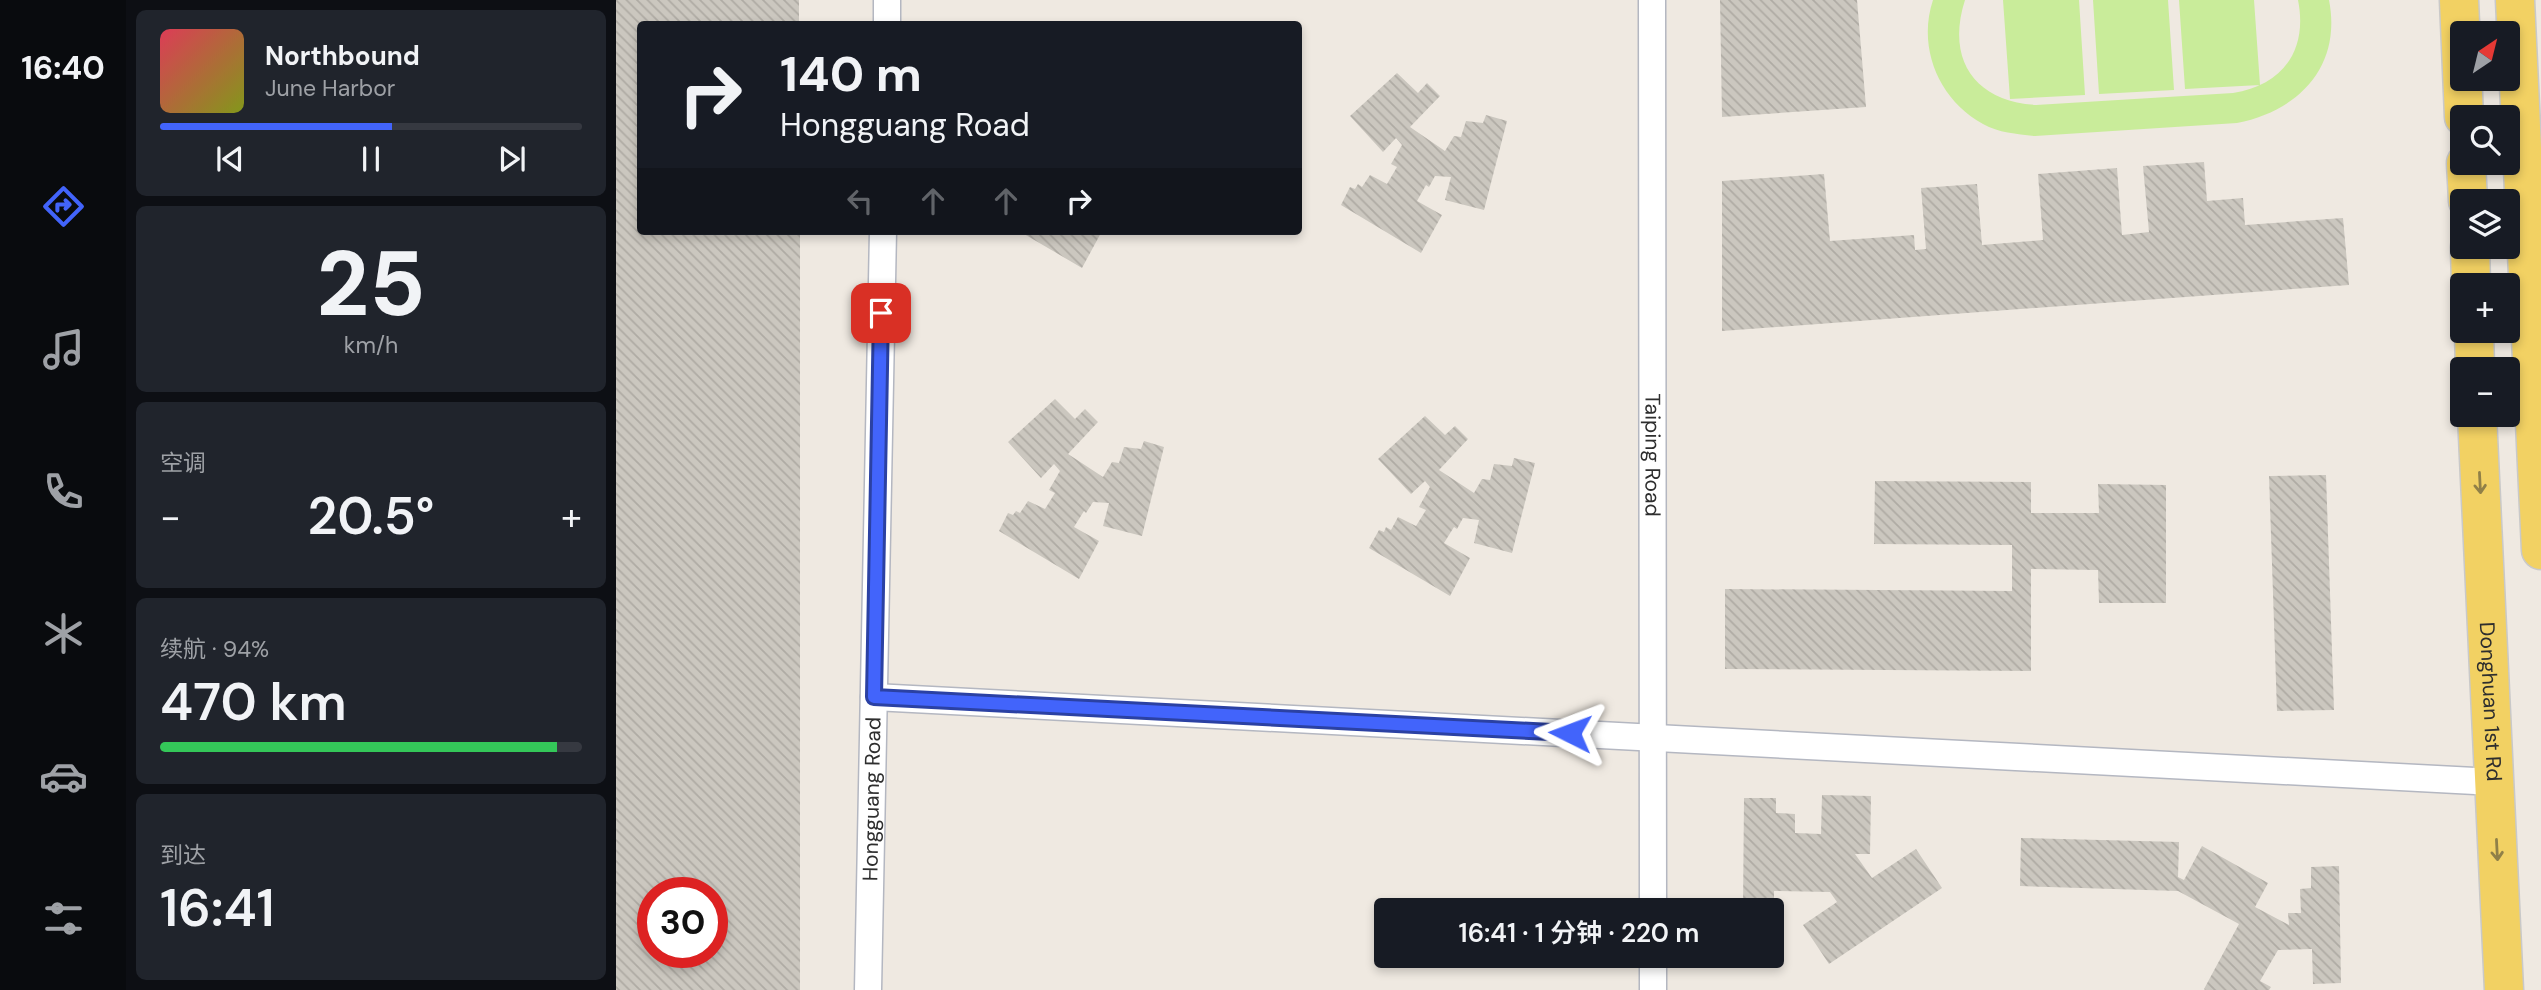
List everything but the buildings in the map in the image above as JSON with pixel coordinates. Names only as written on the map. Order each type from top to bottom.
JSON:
[{"type":"main road","points":[[2459,0],[2463,105]]},
{"type":"main road","points":[[2515,0],[2541,550]]},
{"type":"main road","name":"Donghuan 1st Rd","points":[[2478,427],[2504,990]]},
{"type":"street","points":[[887,0],[887,21]]},
{"type":"street","name":"Taiping Road","points":[[1652,0],[1653,898]]},
{"type":"street","name":"Hongguang Road","points":[[868,990],[883,235]]},
{"type":"street","points":[[874,697],[2494,782]]},
{"type":"street","points":[[1653,968],[1653,990]]},
{"type":"green space","points":[[1933,0],[1965,0],[1959,41],[1970,73],[1981,86],[2014,102],[2036,105],[2233,93],[2251,89],[2278,73],[2295,49],[2300,18],[2298,0],[2329,0],[2331,24],[2329,45],[2322,65],[2311,82],[2297,96],[2259,117],[2237,123],[2035,136],[2008,133],[1989,127],[1954,101],[1935,71],[1930,54],[1929,18]]},
{"type":"green space","points":[[2003,0],[2079,0],[2085,95],[2010,99]]},
{"type":"green space","points":[[2093,0],[2168,0],[2174,90],[2099,94]]},
{"type":"green space","points":[[2179,0],[2254,0],[2260,85],[2185,89]]},
{"type":"route","points":[[881,313],[874,697],[1570,733]]}]
